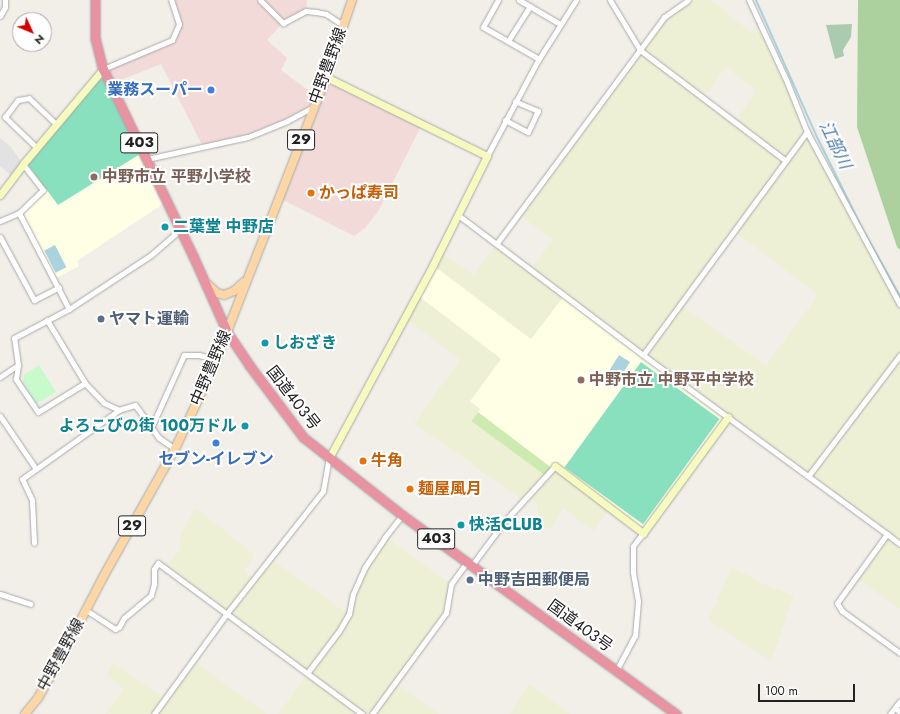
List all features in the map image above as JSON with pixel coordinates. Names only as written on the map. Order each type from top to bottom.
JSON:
[{"type":"highway","name":"国道403号","points":[[95,0],[96,38],[104,69],[205,280],[227,332],[303,438],[402,515],[671,712]]},
{"type":"main road","name":"中野豊野線","points":[[25,714],[38,698],[62,656],[175,449],[216,360],[313,107],[326,77],[352,0]]},
{"type":"main road","points":[[205,280],[217,293],[224,294],[239,288],[247,278]]},
{"type":"street","points":[[0,16],[5,7],[5,0]]},
{"type":"street","points":[[0,195],[56,124],[104,69],[172,40],[179,24],[171,0]]},
{"type":"street","points":[[260,0],[283,23],[306,11],[326,14],[343,25]]},
{"type":"street","points":[[498,0],[483,27],[539,58]]},
{"type":"street","points":[[519,0],[560,24]]},
{"type":"street","points":[[154,714],[227,613],[323,491],[329,458],[405,318],[515,101],[539,58],[576,0]]},
{"type":"street","points":[[610,0],[640,50],[786,160]]},
{"type":"street","points":[[497,243],[664,17],[688,0]]},
{"type":"street","points":[[749,0],[787,82],[807,132],[900,305]]},
{"type":"street","points":[[508,41],[530,6]]},
{"type":"street","points":[[326,77],[487,156]]},
{"type":"street","points":[[37,148],[5,118],[18,100],[29,98],[56,124]]},
{"type":"street","points":[[505,120],[528,132],[538,111],[515,101]]},
{"type":"street","points":[[147,159],[248,137],[287,121],[313,107]]},
{"type":"street","points":[[643,355],[807,132]]},
{"type":"street","points":[[0,221],[19,213],[43,190],[23,164]]},
{"type":"street","points":[[19,213],[70,309]]},
{"type":"street","points":[[458,214],[643,355],[809,475],[900,544]]},
{"type":"street","points":[[85,383],[38,412],[16,379],[18,365],[14,338],[70,309],[151,255],[180,230]]},
{"type":"street","points":[[0,237],[34,300],[59,287]]},
{"type":"street","points":[[47,320],[85,383],[104,403],[119,410]]},
{"type":"street","points":[[151,428],[184,355],[199,355],[216,360]]},
{"type":"street","points":[[809,475],[900,355]]},
{"type":"street","points":[[0,377],[18,365]]},
{"type":"street","points":[[34,543],[32,500],[22,479],[119,410],[136,406],[159,438],[175,449]]},
{"type":"street","points":[[0,416],[36,469]]},
{"type":"street","points":[[616,671],[635,636],[638,601],[633,572],[633,546],[728,417]]},
{"type":"street","points":[[372,714],[446,613],[451,584],[504,522],[555,466],[643,533]]},
{"type":"street","points":[[308,672],[339,631],[349,614],[353,594],[364,567],[402,515]]},
{"type":"street","points":[[887,534],[837,603],[842,611],[900,653]]},
{"type":"street","points":[[86,610],[115,629],[119,627],[124,618],[151,595],[154,584],[154,569],[158,563],[308,672],[362,714]]},
{"type":"street","points":[[0,594],[30,604]]},
{"type":"street","points":[[890,714],[900,701]]},
{"type":"street","points":[[895,708],[900,712]]},
{"type":"shaded area","points":[[171,0],[307,0],[306,11],[283,23],[267,40],[287,58],[281,70],[317,97],[326,77],[422,124],[379,210],[366,227],[354,236],[279,198],[313,108],[248,137],[203,147],[161,64],[111,84],[103,69],[172,40],[179,24]]},
{"type":"shaded area","points":[[688,0],[711,0],[752,33],[760,23],[807,132],[900,306],[900,609],[856,578],[886,534],[564,296],[531,339],[433,265],[440,251],[474,275],[497,243],[530,269],[553,240],[518,214],[664,17]],"holes":[[[726,67],[756,91],[735,121],[703,98]],[[734,231],[818,295],[766,365],[680,305]]]},
{"type":"shaded area","points":[[852,24],[851,37],[843,50],[844,56],[835,59],[826,25]]},
{"type":"shaded area","name":"中野市立 平野小学校","points":[[103,69],[166,202],[77,261],[79,266],[54,279],[19,213],[43,190],[23,164]]},
{"type":"shaded area","points":[[0,138],[10,146],[23,164],[13,177],[0,166]]},
{"type":"shaded area","name":"中野市立 中野平中学校","points":[[433,265],[531,339],[564,295],[728,417],[643,533],[555,467],[546,476],[471,421],[470,401],[501,359],[417,295]]},
{"type":"shaded area","points":[[417,295],[501,359],[470,401],[480,409],[471,421],[546,476],[555,466],[610,508],[593,531],[564,508],[549,530],[539,523],[537,505],[527,497],[524,501],[414,423],[460,360],[405,318]]},
{"type":"shaded area","points":[[196,508],[255,555],[244,571],[254,579],[270,558],[348,614],[365,567],[385,537],[451,584],[446,613],[395,683],[439,714],[362,714],[316,679],[356,714],[278,714],[308,673],[165,568],[180,549],[180,535]]},
{"type":"shaded area","points":[[732,567],[766,585],[794,596],[771,661],[708,620]]},
{"type":"shaded area","points":[[193,661],[267,714],[105,714],[123,689],[106,674],[114,663],[165,699]]},
{"type":"shaded area","points":[[530,684],[570,714],[509,714]]},
{"type":"green space","points":[[858,0],[900,0],[900,250],[897,247],[857,127]]},
{"type":"green space","points":[[102,76],[140,154],[58,205],[28,165]]},
{"type":"green space","points":[[641,362],[719,419],[643,524],[565,467]]},
{"type":"green space","points":[[39,365],[56,392],[36,404],[23,382],[24,375]]},
{"type":"green space","points":[[478,412],[553,469],[546,476],[471,421]]},
{"type":"water","points":[[55,245],[66,267],[56,273],[44,250]]},
{"type":"water","points":[[619,355],[630,362],[617,382],[606,375]]},
{"type":"waterway","name":"江部川","points":[[756,0],[818,139],[862,228],[900,296]]},
{"type":"place","name":"業務スーパー","points":[[211,90]]},
{"type":"place","name":"中野市立 平野小学校","points":[[94,177]]},
{"type":"place","name":"かっぱ寿司","points":[[311,193]]},
{"type":"place","name":"二葉堂 中野店","points":[[165,227]]},
{"type":"place","name":"ヤマト運輸","points":[[101,319]]},
{"type":"place","name":"しおざき","points":[[265,343]]},
{"type":"place","name":"中野市立 中野平中学校","points":[[581,380]]},
{"type":"place","name":"よろこびの街 100万ドル","points":[[245,426]]},
{"type":"place","name":"セブン-イレブン","points":[[216,443]]},
{"type":"place","name":"牛角","points":[[363,461]]},
{"type":"place","name":"麺屋風月","points":[[410,489]]},
{"type":"place","name":"快活CLUB","points":[[461,525]]},
{"type":"place","name":"中野吉田郵便局","points":[[470,580]]}]
